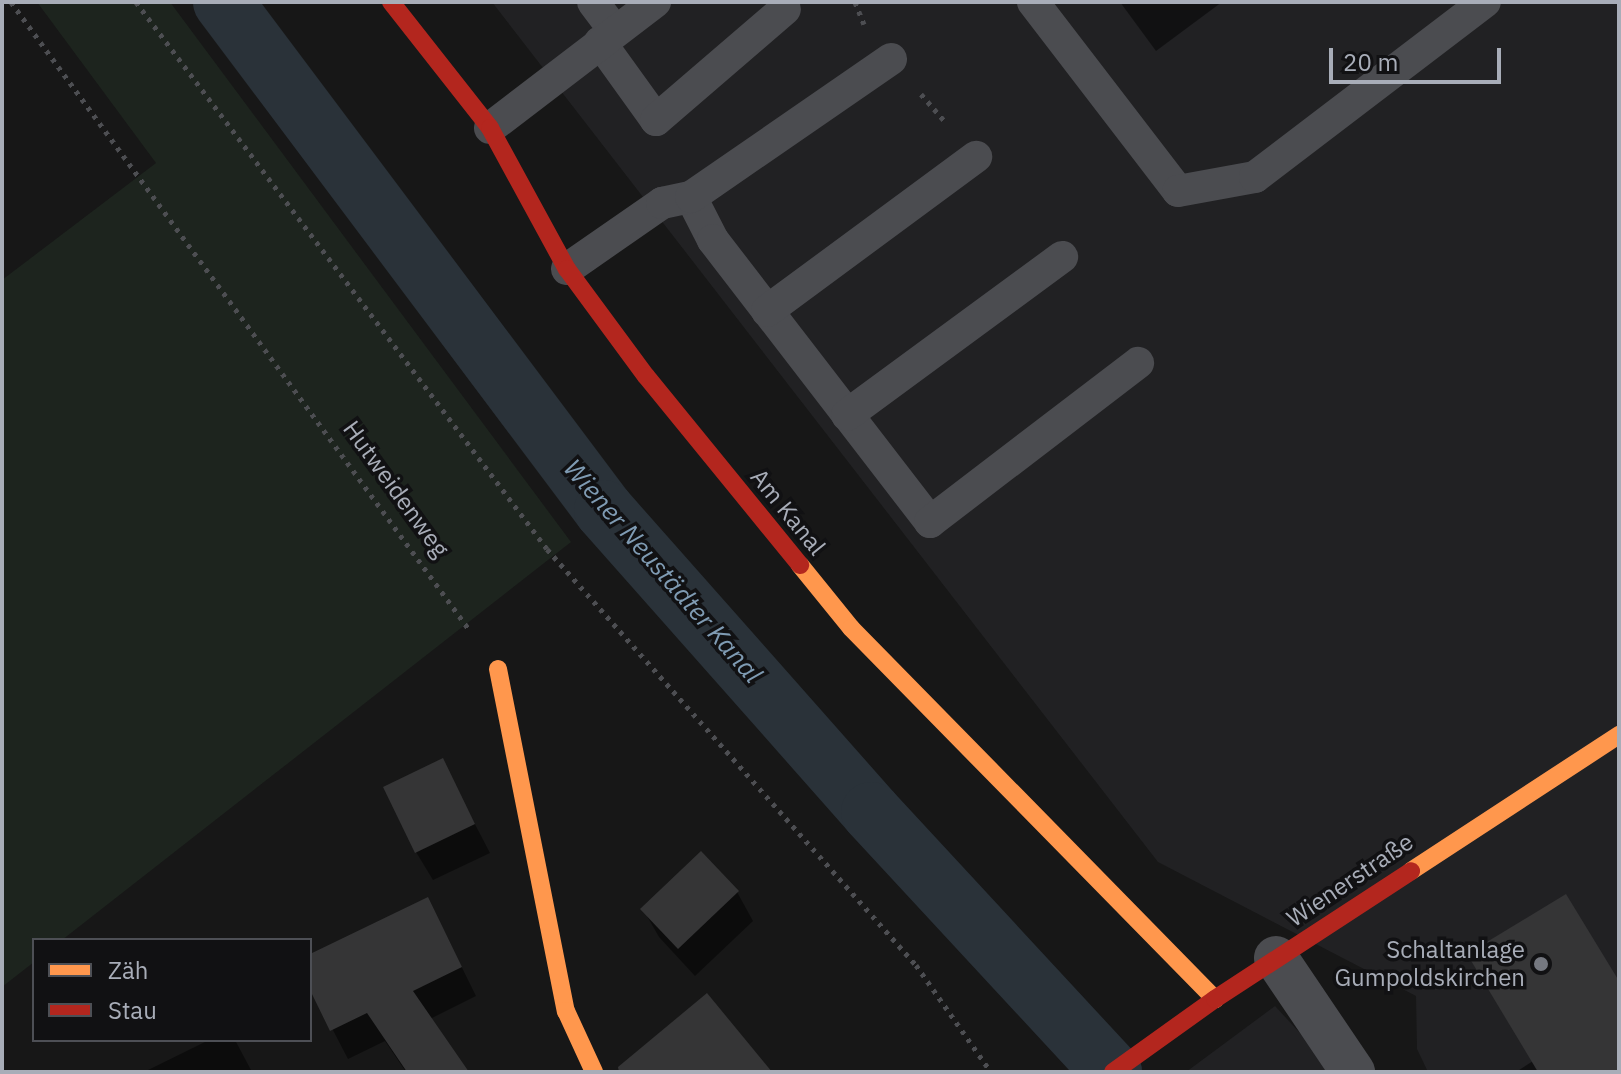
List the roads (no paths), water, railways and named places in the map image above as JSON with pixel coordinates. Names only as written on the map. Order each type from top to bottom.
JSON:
[{"type":"street","name":"Am Kanal","points":[[391,2],[490,128],[567,269],[646,376],[851,628],[1215,999]]},
{"type":"street","points":[[498,669],[566,1011],[594,1072]]},
{"type":"street","name":"Wienerstraße","points":[[1113,1072],[1276,958],[1619,735]]},
{"type":"street","points":[[1276,958],[1353,1072]]},
{"type":"lane","points":[[593,2],[608,37],[656,120],[785,9]]},
{"type":"lane","points":[[490,128],[655,2]]},
{"type":"lane","points":[[1033,2],[1178,191],[1255,177],[1485,2]]},
{"type":"lane","points":[[567,269],[662,203],[691,197],[891,59]]},
{"type":"lane","points":[[767,311],[976,157]]},
{"type":"lane","points":[[691,197],[713,240],[930,522],[1138,363]]},
{"type":"lane","points":[[847,415],[1062,257]]},
{"type":"waterway","name":"Wiener Neustädter Kanal","points":[[223,2],[604,510],[871,812],[1112,1072]]},
{"type":"place","name":"Schaltanlage Gumpoldskirchen","points":[[1541,964]]}]
